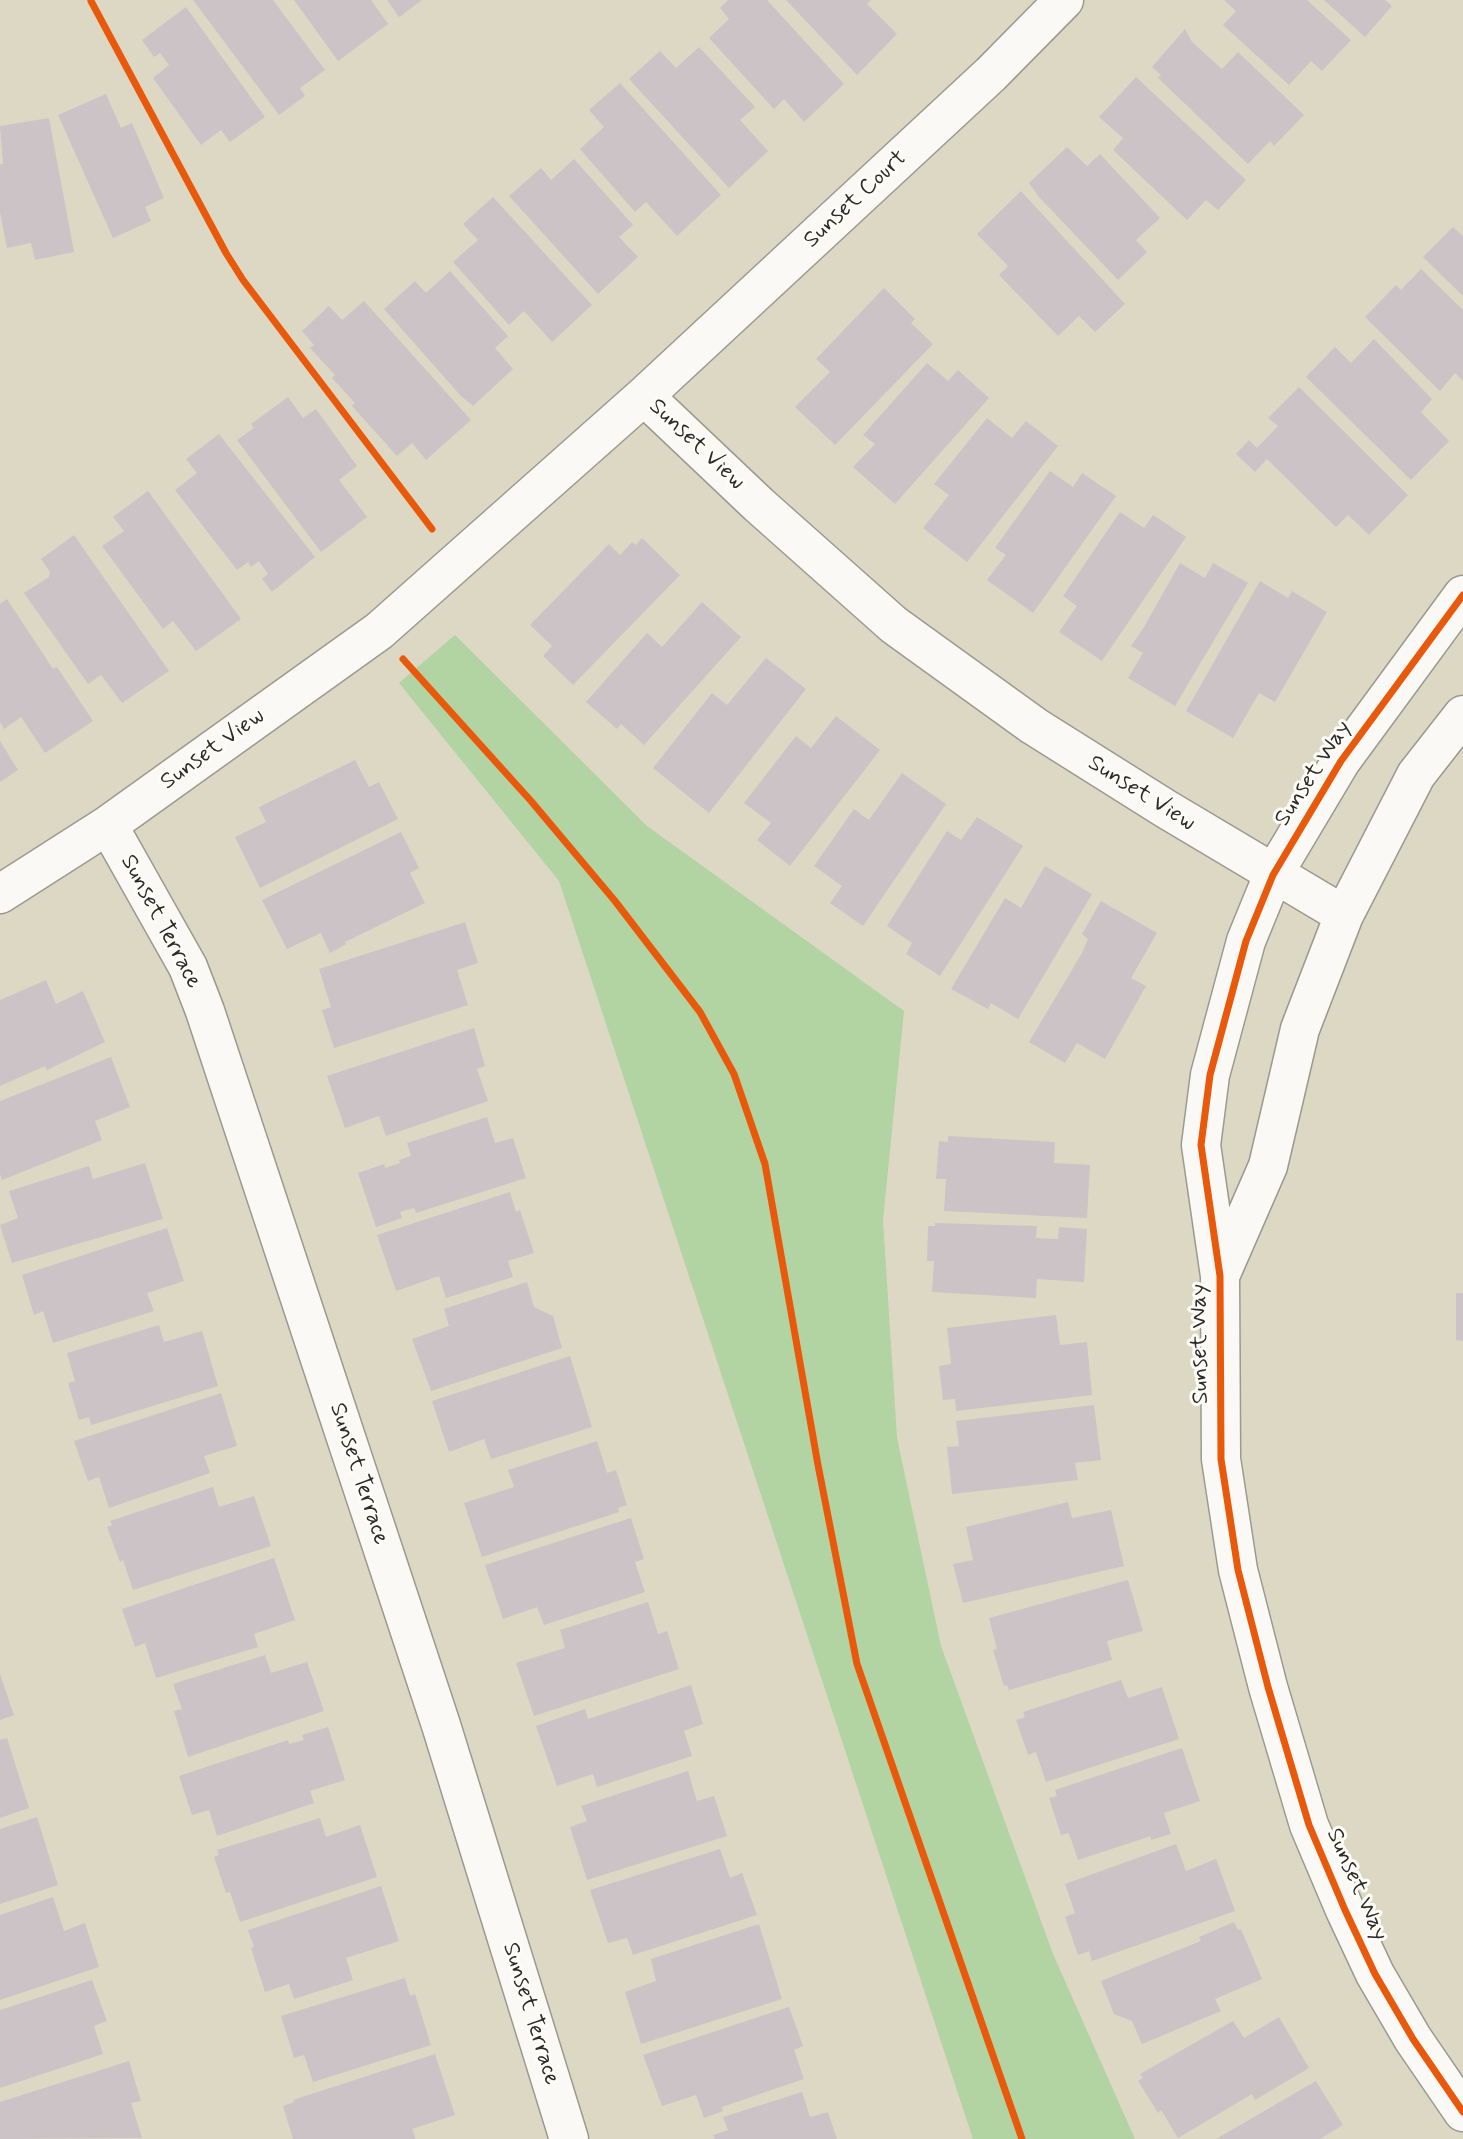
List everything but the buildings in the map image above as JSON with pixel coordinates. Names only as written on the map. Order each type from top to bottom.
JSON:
[{"type":"street","name":"Sunset Court","points":[[644,396],[991,74],[1064,0]]},
{"type":"street","name":"Sunset View","points":[[0,894],[108,825],[380,631],[644,396],[759,505],[894,625],[1034,726],[1273,875],[1344,915]]},
{"type":"street","name":"Sunset Way","points":[[1463,595],[1341,761],[1273,875],[1246,941],[1210,1075],[1200,1145],[1220,1276],[1221,1459],[1238,1570],[1268,1687],[1309,1825],[1345,1910],[1375,1974],[1463,2112]]},
{"type":"street","name":"Sunset Way","points":[[1220,1276],[1268,1166],[1300,1029],[1344,915],[1416,775],[1463,715]]},
{"type":"street","name":"Sunset Terrace","points":[[108,825],[188,967],[205,1011],[441,1725],[569,2139]]},
{"type":"green space","points":[[455,635],[647,826],[904,1011],[883,1220],[897,1438],[941,1646],[1053,1954],[1135,2139],[973,2139],[559,881],[399,683]]},
{"type":"cycle path","points":[[91,1],[243,280],[432,529]]},
{"type":"cycle path","points":[[1463,595],[1341,761],[1273,875],[1246,941],[1210,1075],[1201,1145],[1220,1276],[1221,1459],[1238,1570],[1268,1687],[1309,1825],[1345,1910],[1375,1974],[1413,2039],[1463,2112]]},
{"type":"cycle path","points":[[403,659],[531,801],[615,901],[700,1012],[734,1074],[765,1164],[818,1465],[857,1664],[1022,2139]]}]
